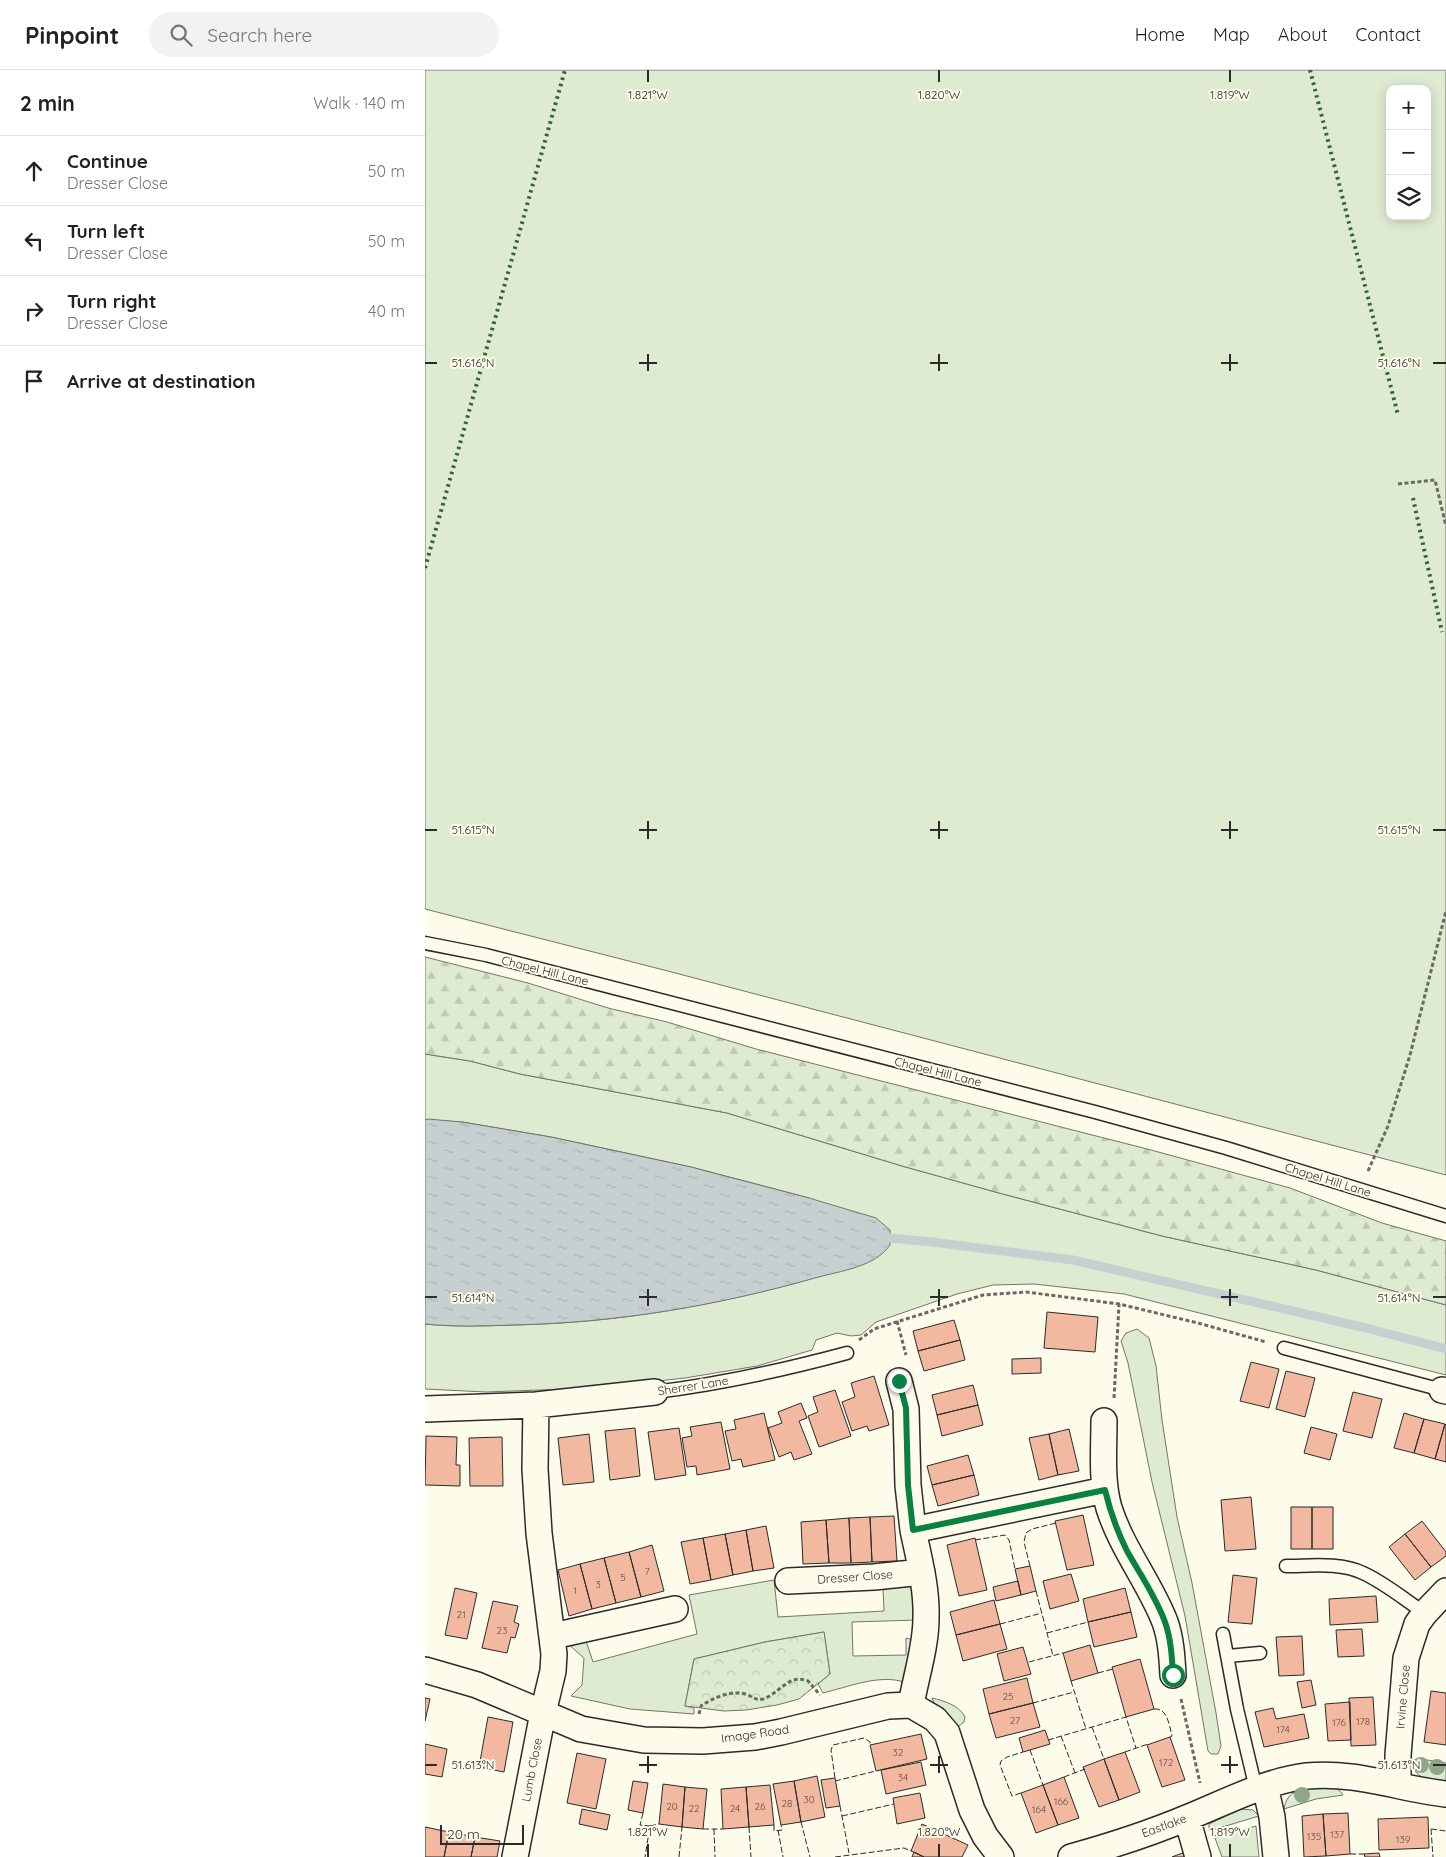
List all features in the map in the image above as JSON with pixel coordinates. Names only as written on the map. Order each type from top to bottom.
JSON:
[{"type":"street","points":[[899,1381],[906,1408],[908,1477],[913,1530],[923,1572],[926,1604],[925,1631],[911,1705],[935,1719],[947,1733],[972,1810],[985,1836],[1001,1857]]},
{"type":"street","name":"Sherrer Lane","points":[[425,1409],[535,1405],[655,1392]]},
{"type":"street","points":[[535,1405],[535,1469],[539,1533],[553,1636],[553,1671],[543,1713]]},
{"type":"street","points":[[1104,1421],[1105,1490],[1109,1510],[1126,1549],[1165,1623],[1171,1644],[1173,1675]]},
{"type":"street","points":[[913,1530],[1105,1490]]},
{"type":"street","name":"Dresser Close","points":[[788,1582],[923,1572]]},
{"type":"street","name":"Irvine Close","points":[[1398,1785],[1398,1755],[1406,1658],[1414,1632],[1425,1613],[1446,1591]]},
{"type":"street","points":[[553,1636],[675,1609]]},
{"type":"street","name":"Image Road","points":[[425,1670],[477,1685],[581,1729],[644,1740],[703,1741],[755,1737],[888,1706],[911,1705]]},
{"type":"street","name":"Lumb Close","points":[[515,1857],[543,1713]]},
{"type":"street","name":"Eastlake","points":[[1071,1857],[1187,1818],[1260,1788],[1308,1776],[1327,1776],[1398,1785],[1446,1794]]},
{"type":"street","points":[[1260,1788],[1272,1817],[1276,1857]]},
{"type":"street","points":[[1187,1818],[1198,1857]]},
{"type":"lane","name":"Chapel Hill Lane","points":[[425,943],[486,955],[1095,1112],[1226,1148],[1446,1216]]},
{"type":"lane","points":[[1284,1348],[1444,1390]]},
{"type":"lane","name":"Sherrer Lane","points":[[655,1392],[744,1378],[847,1353]]},
{"type":"lane","points":[[1286,1566],[1321,1566],[1346,1568],[1362,1572],[1425,1613]]},
{"type":"lane","points":[[1223,1634],[1237,1709],[1260,1788]]},
{"type":"lane","points":[[1228,1656],[1260,1653]]},
{"type":"path","points":[[1398,484],[1435,480],[1446,526]]},
{"type":"path","points":[[1359,1189],[1388,1126],[1409,1055],[1446,911]]},
{"type":"path","points":[[847,1353],[853,1345],[874,1329],[983,1296],[1026,1292],[1119,1304],[1239,1333],[1284,1348]]},
{"type":"path","points":[[1104,1421],[1113,1419],[1119,1304]]},
{"type":"path","points":[[1173,1675],[1183,1705],[1201,1788]]},
{"type":"path","points":[[699,1719],[701,1706],[721,1696],[735,1693],[747,1694],[760,1699],[770,1696],[794,1680],[808,1680],[821,1697]]},
{"type":"green space","points":[[425,70],[1446,70],[1446,1175],[425,909]]},
{"type":"green space","points":[[425,957],[528,983],[608,1008],[667,1022],[756,1049],[1151,1150],[1290,1188],[1382,1223],[1446,1241],[1446,1305],[1316,1270],[1162,1236],[999,1193],[727,1113],[520,1074],[470,1061],[425,1054]]},
{"type":"green space","points":[[425,1054],[470,1061],[520,1074],[727,1113],[999,1193],[1162,1236],[1316,1270],[1446,1305],[1446,1375],[1124,1294],[1034,1284],[993,1285],[957,1294],[876,1322],[861,1335],[851,1336],[837,1333],[816,1340],[812,1350],[757,1366],[685,1378],[594,1388],[486,1392],[425,1389],[425,1324],[469,1326],[558,1323],[650,1314],[740,1297],[829,1274],[873,1260],[809,1198],[691,1167],[551,1137],[462,1122],[425,1120]]},
{"type":"green space","points":[[1137,1329],[1149,1338],[1156,1366],[1177,1517],[1192,1583],[1216,1713],[1221,1746],[1218,1754],[1211,1754],[1208,1751],[1185,1616],[1152,1482],[1128,1363],[1121,1341],[1126,1333]]},
{"type":"green space","points":[[774,1580],[778,1617],[884,1611],[883,1588],[914,1582],[917,1620],[852,1622],[853,1656],[906,1655],[906,1638],[916,1641],[904,1682],[874,1680],[823,1693],[818,1684],[830,1674],[824,1632],[765,1642],[694,1659],[685,1706],[694,1708],[694,1714],[630,1709],[571,1696],[582,1685],[584,1658],[567,1643],[585,1638],[593,1662],[697,1634],[689,1595]]},
{"type":"green space","points":[[824,1632],[830,1674],[799,1699],[746,1710],[724,1711],[685,1706],[694,1659],[765,1642]]},
{"type":"green space","points":[[932,1698],[946,1702],[959,1709],[965,1717],[964,1722],[959,1726],[934,1703]]},
{"type":"green space","points":[[1421,1759],[1446,1763],[1446,1780],[1443,1782],[1431,1780],[1419,1775],[1410,1760]]},
{"type":"green space","points":[[1312,1788],[1333,1788],[1343,1795],[1316,1799],[1284,1809],[1290,1795]]},
{"type":"green space","points":[[1241,1809],[1253,1810],[1259,1816],[1209,1831],[1209,1824]]},
{"type":"green space","points":[[1256,1826],[1259,1857],[1222,1857],[1215,1838]]},
{"type":"water","points":[[425,1120],[462,1122],[551,1137],[691,1167],[809,1198],[876,1218],[890,1230],[890,1245],[875,1258],[856,1267],[778,1288],[703,1305],[627,1317],[551,1324],[447,1326],[425,1324]]},
{"type":"building","points":[[1047,1312],[1098,1317],[1095,1352],[1044,1348]]},
{"type":"building","points":[[954,1320],[960,1340],[918,1351],[913,1331]]},
{"type":"building","points":[[960,1340],[965,1360],[924,1371],[918,1351]]},
{"type":"building","points":[[1041,1358],[1041,1373],[1012,1374],[1012,1359]]},
{"type":"building","points":[[1251,1362],[1279,1369],[1269,1408],[1240,1401]]},
{"type":"building","points":[[1286,1371],[1315,1378],[1305,1417],[1276,1409]]},
{"type":"building","points":[[874,1376],[889,1425],[869,1431],[867,1426],[852,1431],[842,1402],[855,1397],[851,1383]]},
{"type":"building","points":[[973,1385],[978,1405],[937,1415],[932,1395]]},
{"type":"building","points":[[835,1390],[851,1436],[819,1447],[808,1416],[818,1412],[813,1397]]},
{"type":"building","points":[[1353,1392],[1382,1399],[1372,1438],[1343,1431]]},
{"type":"building","points":[[801,1403],[807,1418],[799,1421],[812,1454],[794,1460],[791,1452],[779,1457],[768,1428],[782,1423],[778,1412]]},
{"type":"building","points":[[978,1405],[983,1425],[942,1436],[937,1415]]},
{"type":"building","points":[[764,1413],[775,1460],[743,1467],[741,1459],[732,1461],[725,1431],[736,1429],[734,1420]]},
{"type":"building","points":[[1404,1413],[1424,1419],[1414,1453],[1394,1448]]},
{"type":"building","points":[[1424,1419],[1445,1424],[1435,1459],[1414,1453]]},
{"type":"building","points":[[721,1422],[730,1469],[697,1475],[696,1466],[687,1467],[682,1438],[692,1436],[690,1427]]},
{"type":"building","points":[[1446,1425],[1446,1462],[1435,1459]]},
{"type":"building","points":[[1311,1427],[1337,1434],[1330,1460],[1304,1453]]},
{"type":"building","points":[[635,1428],[640,1476],[610,1480],[605,1431]]},
{"type":"building","points":[[679,1428],[686,1475],[655,1480],[648,1432]]},
{"type":"building","points":[[1069,1429],[1079,1471],[1058,1475],[1049,1434]]},
{"type":"building","points":[[589,1434],[594,1482],[563,1485],[558,1438]]},
{"type":"building","points":[[1049,1434],[1058,1475],[1039,1480],[1029,1438]]},
{"type":"building","points":[[426,1436],[457,1437],[456,1465],[460,1465],[460,1486],[425,1485]]},
{"type":"building","points":[[502,1437],[503,1486],[470,1486],[469,1438]]},
{"type":"building","points":[[968,1455],[974,1475],[932,1485],[927,1466]]},
{"type":"building","points":[[974,1475],[979,1495],[938,1506],[932,1485]]},
{"type":"building","points":[[1251,1497],[1256,1549],[1225,1551],[1221,1500]]},
{"type":"building","points":[[1291,1507],[1312,1507],[1312,1549],[1291,1549]]},
{"type":"building","points":[[1312,1507],[1333,1507],[1333,1549],[1312,1549]]},
{"type":"building","points":[[1083,1515],[1094,1565],[1067,1570],[1055,1521]]},
{"type":"building","points":[[894,1516],[897,1561],[872,1562],[870,1517]]},
{"type":"building","points":[[870,1517],[872,1562],[851,1563],[849,1518]]},
{"type":"building","points":[[849,1518],[851,1563],[829,1563],[826,1520]]},
{"type":"building","points":[[826,1520],[829,1563],[803,1564],[801,1522]]},
{"type":"building","points":[[1422,1521],[1446,1552],[1446,1556],[1431,1567],[1405,1534]]},
{"type":"building","points":[[766,1526],[774,1568],[753,1571],[746,1530]]},
{"type":"building","points":[[746,1530],[753,1571],[733,1575],[725,1534]]},
{"type":"building","points":[[725,1534],[733,1575],[711,1580],[703,1538]]},
{"type":"building","points":[[1405,1534],[1431,1567],[1415,1580],[1389,1547]]},
{"type":"building","points":[[703,1538],[711,1580],[690,1584],[681,1542]]},
{"type":"building","points":[[975,1538],[987,1590],[959,1596],[947,1545]]},
{"type":"building","points":[[652,1545],[664,1591],[641,1597],[629,1552]]},
{"type":"building","points":[[629,1552],[641,1597],[616,1603],[604,1558]]},
{"type":"building","points":[[604,1558],[616,1603],[592,1609],[580,1564]]},
{"type":"building","points":[[580,1564],[592,1609],[569,1616],[558,1570]]},
{"type":"building","points":[[1030,1566],[1036,1591],[1021,1595],[1015,1569]]},
{"type":"building","points":[[1071,1574],[1079,1601],[1050,1609],[1043,1581]]},
{"type":"building","points":[[1233,1575],[1257,1578],[1252,1624],[1228,1622]]},
{"type":"building","points":[[1018,1581],[1021,1595],[996,1601],[993,1587]]},
{"type":"building","points":[[455,1588],[477,1593],[467,1639],[445,1635]]},
{"type":"building","points":[[1125,1588],[1131,1612],[1088,1622],[1083,1599]]},
{"type":"building","points":[[1376,1596],[1378,1622],[1330,1625],[1329,1599]]},
{"type":"building","points":[[994,1600],[1000,1624],[956,1635],[950,1612]]},
{"type":"building","points":[[493,1601],[518,1606],[514,1622],[519,1624],[515,1638],[511,1637],[507,1653],[482,1648]]},
{"type":"building","points":[[1131,1612],[1137,1637],[1094,1647],[1088,1622]]},
{"type":"building","points":[[1000,1624],[1007,1649],[963,1661],[956,1635]]},
{"type":"building","points":[[1362,1629],[1364,1656],[1338,1657],[1336,1630]]},
{"type":"building","points":[[1302,1636],[1304,1675],[1279,1676],[1276,1637]]},
{"type":"building","points":[[1090,1645],[1098,1673],[1071,1681],[1063,1653]]},
{"type":"building","points":[[1023,1647],[1031,1674],[1004,1681],[997,1654]]},
{"type":"building","points":[[1140,1659],[1154,1709],[1126,1717],[1112,1667]]},
{"type":"building","points":[[1027,1678],[1033,1703],[989,1714],[983,1689]]},
{"type":"building","points":[[1311,1680],[1316,1705],[1302,1708],[1297,1682]]},
{"type":"building","points":[[1431,1691],[1446,1693],[1446,1745],[1424,1742]]},
{"type":"building","points":[[1373,1697],[1376,1745],[1351,1746],[1349,1698]]},
{"type":"building","points":[[425,1698],[430,1699],[425,1721]]},
{"type":"building","points":[[1350,1702],[1351,1740],[1328,1741],[1325,1704]]},
{"type":"building","points":[[1033,1703],[1040,1727],[996,1738],[989,1714]]},
{"type":"building","points":[[1273,1708],[1276,1719],[1304,1714],[1309,1738],[1264,1747],[1255,1712]]},
{"type":"building","points":[[488,1717],[513,1722],[504,1772],[479,1767]]},
{"type":"building","points":[[1045,1730],[1050,1744],[1023,1752],[1019,1738]]},
{"type":"building","points":[[921,1734],[927,1759],[876,1771],[870,1745]]},
{"type":"building","points":[[1170,1737],[1185,1780],[1162,1787],[1147,1745]]},
{"type":"building","points":[[425,1744],[447,1749],[442,1777],[425,1774]]},
{"type":"building","points":[[1125,1752],[1140,1792],[1119,1800],[1104,1759]]},
{"type":"building","points":[[577,1753],[606,1759],[596,1809],[567,1803]]},
{"type":"building","points":[[1104,1759],[1119,1800],[1099,1807],[1083,1767]]},
{"type":"building","points":[[921,1762],[926,1785],[886,1794],[881,1770]]},
{"type":"building","points":[[817,1776],[825,1817],[801,1822],[794,1781]]},
{"type":"building","points":[[1064,1777],[1079,1818],[1058,1825],[1043,1785]]},
{"type":"building","points":[[835,1778],[840,1806],[826,1808],[821,1780]]},
{"type":"building","points":[[633,1781],[648,1783],[643,1813],[628,1810]]},
{"type":"building","points":[[794,1781],[801,1822],[781,1825],[773,1784]]},
{"type":"building","points":[[663,1784],[685,1787],[682,1827],[659,1824]]},
{"type":"building","points":[[770,1785],[774,1825],[749,1827],[746,1787]]},
{"type":"building","points":[[1043,1785],[1058,1825],[1036,1833],[1021,1793]]},
{"type":"building","points":[[685,1787],[707,1789],[703,1829],[682,1827]]},
{"type":"building","points":[[746,1787],[749,1827],[723,1829],[721,1789]]},
{"type":"building","points":[[920,1793],[925,1818],[897,1824],[893,1798]]},
{"type":"building","points":[[582,1809],[610,1815],[607,1830],[579,1824]]},
{"type":"building","points":[[1348,1813],[1350,1854],[1326,1856],[1323,1814]]},
{"type":"building","points":[[1323,1814],[1326,1856],[1304,1857],[1302,1816]]},
{"type":"building","points":[[1428,1817],[1429,1848],[1379,1850],[1378,1819]]},
{"type":"building","points":[[922,1824],[968,1845],[962,1857],[924,1857],[911,1851]]},
{"type":"building","points":[[425,1827],[449,1832],[444,1857],[425,1857]]},
{"type":"building","points":[[449,1832],[475,1837],[471,1857],[444,1857]]},
{"type":"building","points":[[475,1837],[500,1841],[497,1857],[471,1857]]},
{"type":"building","points":[[914,1852],[924,1857],[912,1857]]},
{"type":"building","points":[[1185,1852],[1187,1857],[1172,1857]]},
{"type":"building","points":[[1379,1853],[1380,1857],[1365,1857],[1364,1854]]},
{"type":"waterway","points":[[890,1238],[1073,1260],[1366,1328],[1446,1349]]},
{"type":"hedge","points":[[425,568],[565,70]]},
{"type":"hedge","points":[[1310,70],[1398,415]]},
{"type":"hedge","points":[[1413,498],[1442,632]]},
{"type":"fence","points":[[1030,1566],[1024,1542],[1026,1533],[1032,1529],[1056,1523]]},
{"type":"fence","points":[[975,1540],[1005,1535],[1009,1540],[1015,1569]]},
{"type":"fence","points":[[1036,1591],[1053,1656]]},
{"type":"fence","points":[[1000,1624],[1042,1613]]},
{"type":"fence","points":[[1047,1633],[1088,1622]]},
{"type":"fence","points":[[1029,1662],[1063,1653]]},
{"type":"fence","points":[[1098,1673],[1113,1669]]},
{"type":"fence","points":[[1071,1681],[1086,1729]]},
{"type":"fence","points":[[1033,1703],[1074,1692]]},
{"type":"fence","points":[[1154,1709],[1159,1709],[1165,1714],[1169,1722],[1172,1736],[1170,1737]]},
{"type":"fence","points":[[1048,1740],[1126,1717],[1136,1748]]},
{"type":"fence","points":[[1092,1727],[1104,1759]]},
{"type":"fence","points":[[1061,1736],[1075,1773]]},
{"type":"fence","points":[[835,1778],[831,1750],[833,1745],[864,1738],[870,1742],[870,1745]]},
{"type":"fence","points":[[1125,1752],[1148,1744]]},
{"type":"fence","points":[[1030,1750],[1043,1785]]},
{"type":"fence","points":[[1021,1793],[1012,1796],[1000,1765],[1001,1761],[1007,1757],[1023,1752]]},
{"type":"fence","points":[[1064,1777],[1085,1769]]},
{"type":"fence","points":[[835,1781],[876,1771]]},
{"type":"fence","points":[[842,1816],[894,1804]]},
{"type":"fence","points":[[840,1806],[849,1853]]},
{"type":"fence","points":[[643,1813],[640,1825],[650,1826],[645,1857]]},
{"type":"fence","points":[[801,1822],[810,1857]]},
{"type":"fence","points":[[650,1826],[659,1824]]},
{"type":"fence","points":[[774,1825],[774,1831],[782,1830],[781,1825]]},
{"type":"fence","points":[[679,1857],[682,1827]]},
{"type":"fence","points":[[749,1827],[751,1857]]},
{"type":"fence","points":[[703,1829],[723,1829]]},
{"type":"fence","points":[[714,1829],[715,1857]]},
{"type":"fence","points":[[1431,1829],[1433,1857]]},
{"type":"fence","points":[[1431,1829],[1446,1831]]},
{"type":"fence","points":[[778,1830],[783,1857]]},
{"type":"fence","points":[[835,1857],[904,1848],[911,1851]]},
{"type":"fence","points":[[1350,1854],[1364,1854]]},
{"type":"route","points":[[899,1381],[906,1408],[908,1485],[913,1530],[1105,1490],[1109,1510],[1126,1549],[1165,1623],[1171,1644],[1173,1675]]}]
